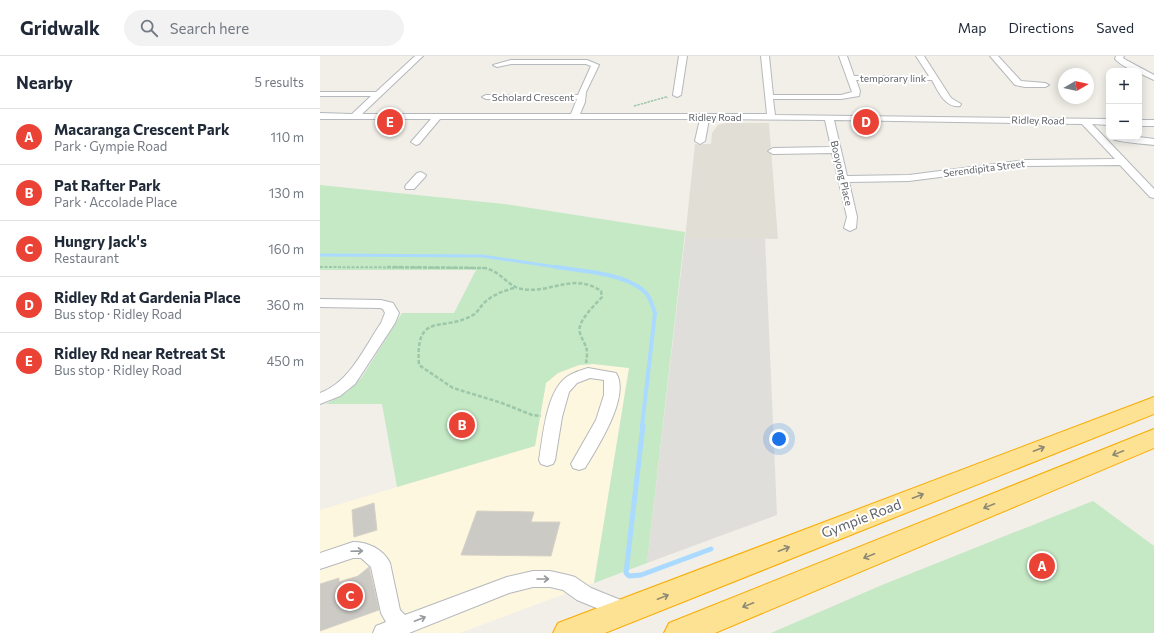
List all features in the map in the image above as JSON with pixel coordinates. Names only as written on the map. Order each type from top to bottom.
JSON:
[{"type":"highway","name":"Gympie Road","points":[[569,633],[1154,405]]},
{"type":"highway","points":[[680,633],[1154,438]]},
{"type":"street","points":[[354,116],[419,56]]},
{"type":"street","points":[[677,95],[683,56]]},
{"type":"street","points":[[764,56],[771,117]]},
{"type":"street","points":[[769,97],[851,96],[856,94],[852,78],[843,56]]},
{"type":"street","points":[[920,56],[948,100],[957,104]]},
{"type":"street","points":[[994,56],[1018,83],[1025,85],[1045,85]]},
{"type":"street","points":[[1120,56],[1119,59],[1125,64],[1154,78]]},
{"type":"street","points":[[497,65],[541,59],[587,62],[595,65],[574,117]]},
{"type":"street","name":"temporary link","points":[[852,78],[934,78]]},
{"type":"street","points":[[320,94],[378,94]]},
{"type":"street","name":"Scholard Crescent","points":[[486,97],[581,97]]},
{"type":"street","name":"Ridley Road","points":[[320,116],[771,117],[1106,122]]},
{"type":"street","points":[[416,142],[438,117]]},
{"type":"street","points":[[700,141],[705,117]]},
{"type":"street","name":"Booyong Place","points":[[829,118],[852,217],[850,228]]},
{"type":"street","points":[[1084,121],[1154,195]]},
{"type":"street","points":[[1142,123],[1154,123]]},
{"type":"street","points":[[1142,140],[1154,142]]},
{"type":"street","points":[[773,151],[836,150]]},
{"type":"street","name":"Serendipita Street","points":[[844,179],[909,178],[1026,163],[1124,162]]},
{"type":"street","points":[[410,187],[421,175]]},
{"type":"street","points":[[320,303],[381,304],[388,306],[392,313],[388,323],[350,382],[335,393],[320,399]]},
{"type":"street","points":[[547,460],[554,417],[562,391],[572,380],[588,373],[611,376],[612,395],[604,420],[579,464]]},
{"type":"street","points":[[320,561],[353,550],[361,550],[367,552],[380,563],[391,613],[392,630],[507,585],[533,579],[550,579],[568,583],[584,594],[627,611]]},
{"type":"path","points":[[632,107],[666,97],[670,99],[677,95]]},
{"type":"path","points":[[320,267],[485,268],[499,272],[514,288]]},
{"type":"path","points":[[554,417],[532,415],[502,403],[453,388],[419,365],[421,336],[426,329],[435,324],[475,314],[490,298],[514,288],[533,290],[578,282],[590,284],[601,291],[602,297],[584,317],[579,328],[579,332],[588,351],[586,362],[580,376]]},
{"type":"shaded area","points":[[725,123],[769,123],[778,239],[685,238],[695,144],[711,144],[712,133],[718,125]]},
{"type":"shaded area","points":[[685,238],[765,238],[777,515],[647,563]]},
{"type":"shaded area","points":[[593,364],[629,368],[594,583],[460,633],[320,633],[320,510],[535,446],[546,383],[558,373],[579,365]]},
{"type":"green space","points":[[320,185],[504,204],[685,232],[647,563],[594,583],[629,368],[593,364],[579,365],[558,373],[546,383],[535,446],[397,487],[382,404],[326,404],[347,392],[362,377],[402,313],[454,313],[476,270],[320,270]]},
{"type":"green space","points":[[1093,501],[1154,546],[1154,633],[771,633],[882,585]]},
{"type":"building","points":[[374,503],[377,530],[354,537],[352,510]]},
{"type":"building","points":[[477,511],[534,512],[531,522],[560,522],[551,556],[461,555]]},
{"type":"building","points":[[369,567],[379,610],[320,631],[320,584],[339,578],[339,582],[358,576]]},
{"type":"waterway","points":[[320,255],[482,256],[563,268]]},
{"type":"waterway","points":[[556,267],[602,274],[625,280],[644,291],[649,298],[655,313],[642,426]]},
{"type":"waterway","points":[[643,425],[626,573],[629,576],[641,575],[711,549]]},
{"type":"place","name":"Ridley Rd near Retreat St","points":[[390,122]]},
{"type":"place","name":"Ridley Rd at Gardenia Place","points":[[866,122]]},
{"type":"place","name":"Pat Rafter Park","points":[[462,425]]},
{"type":"place","name":"Macaranga Crescent Park","points":[[1042,566]]},
{"type":"place","name":"Hungry Jack's","points":[[350,596]]}]
